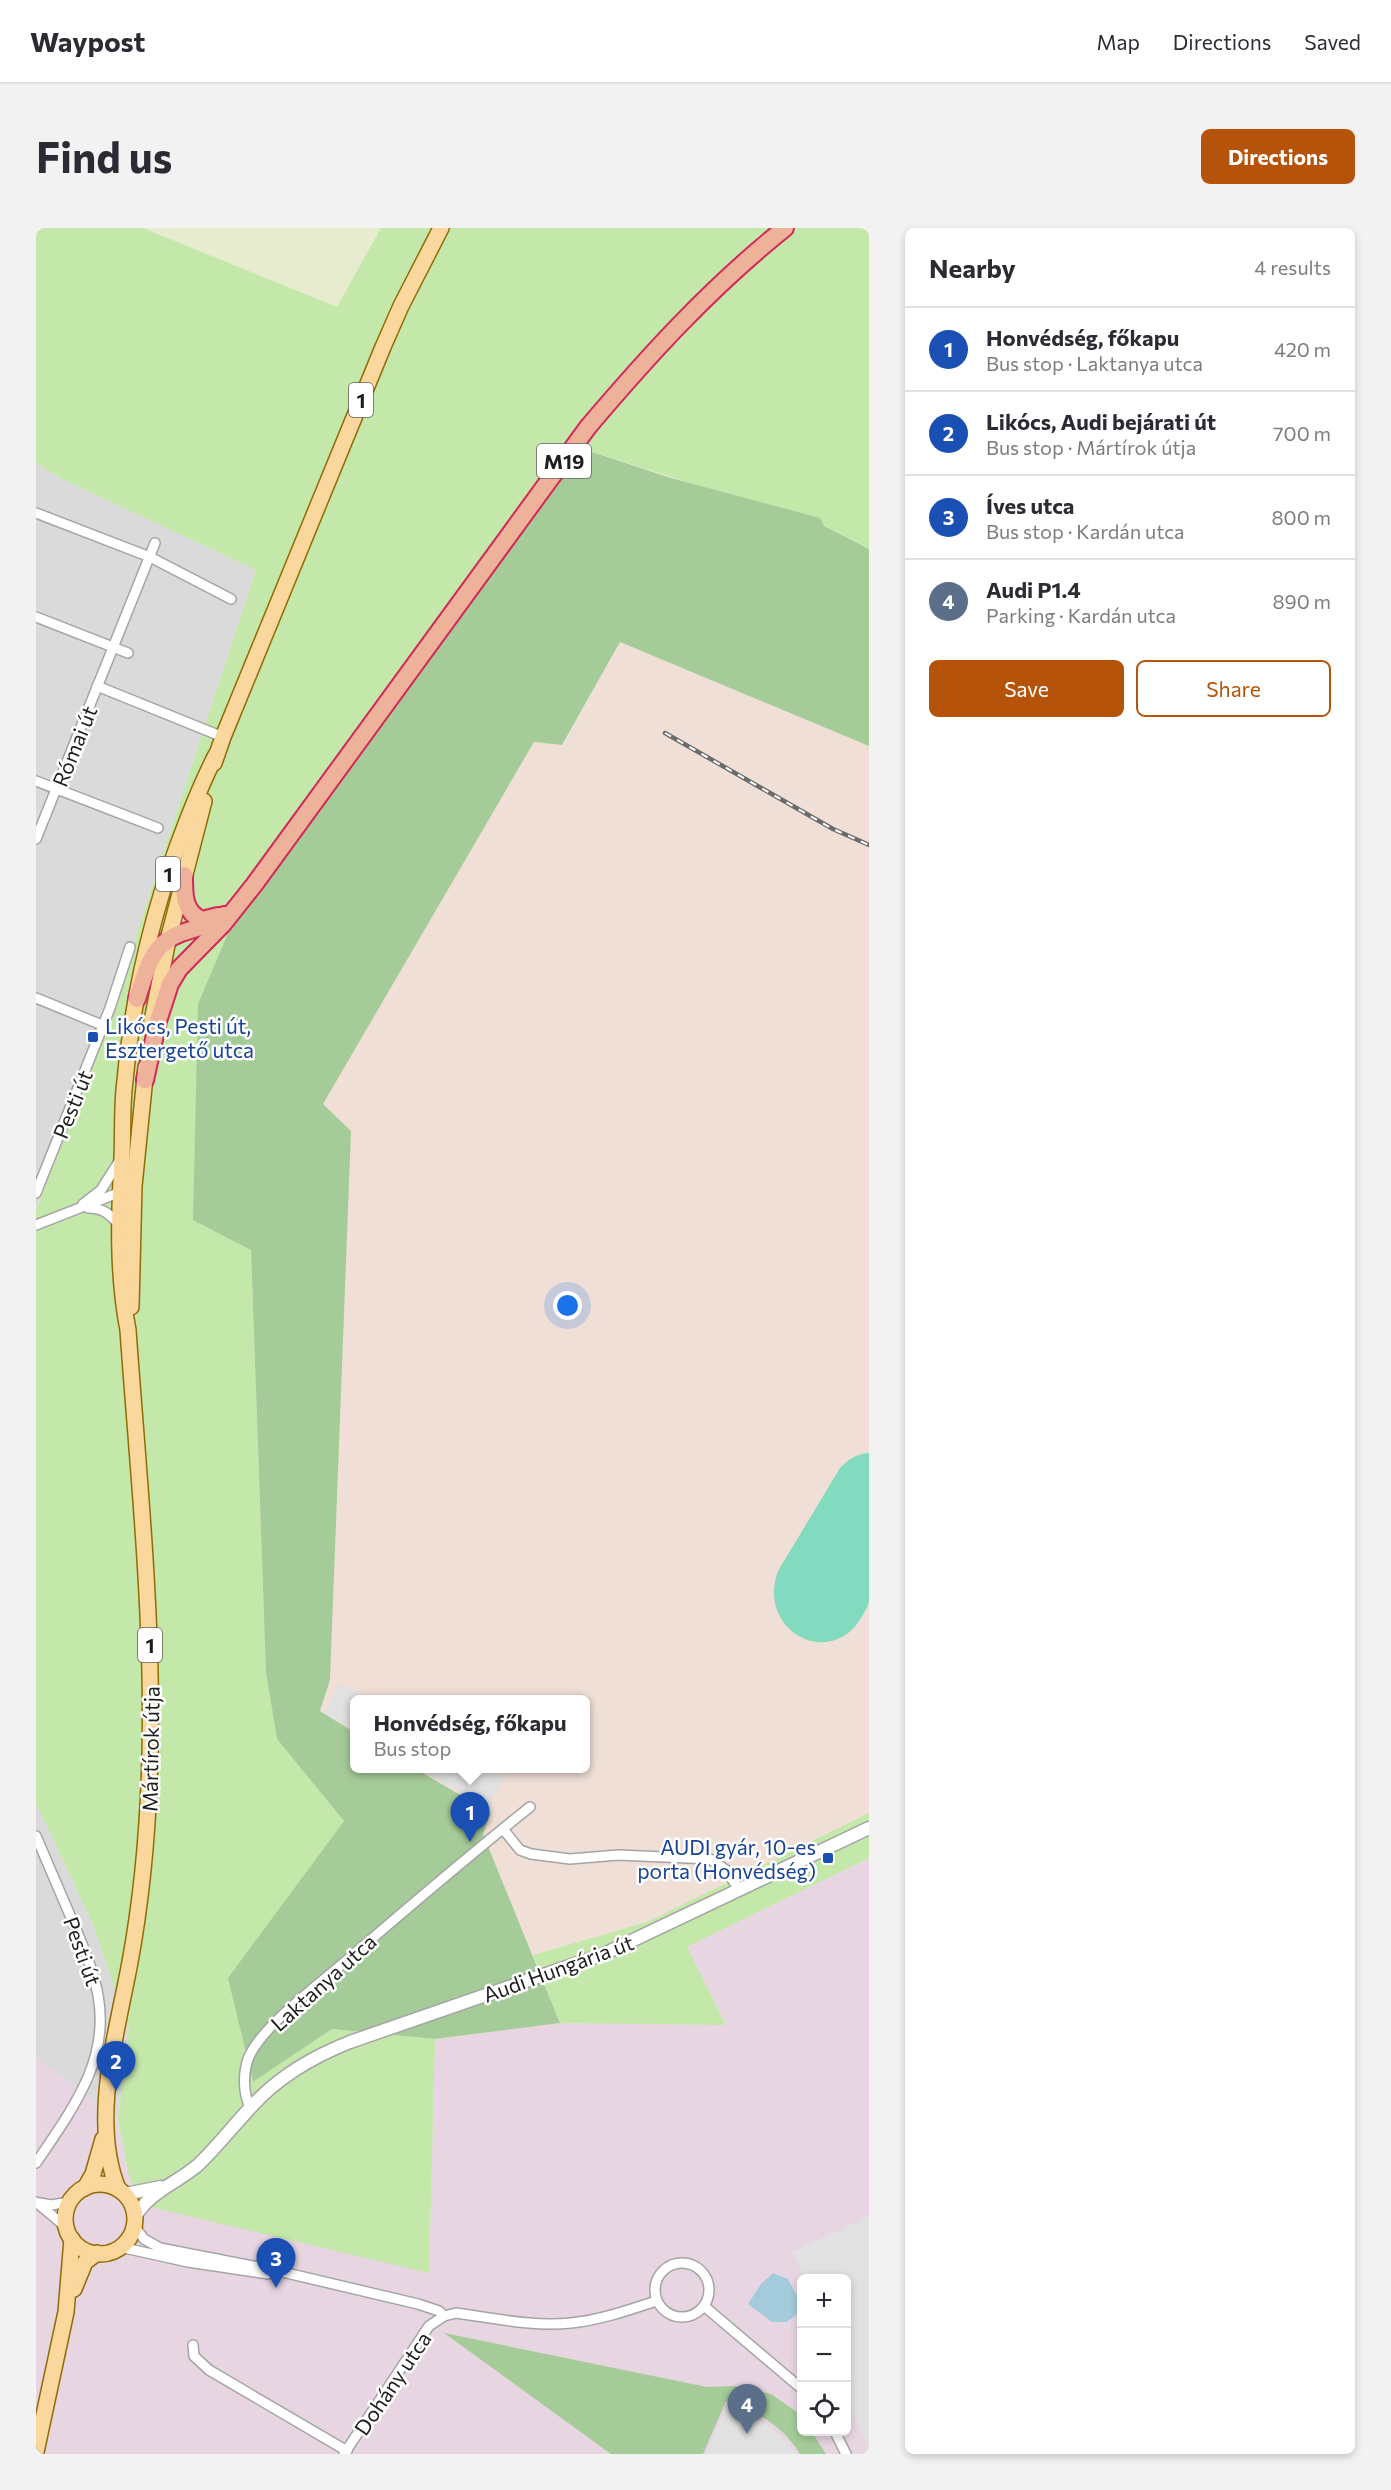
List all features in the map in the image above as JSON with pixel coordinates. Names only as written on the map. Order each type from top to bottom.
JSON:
[{"type":"highway","name":"M19","points":[[232,909],[254,885],[588,427],[695,308],[747,259],[785,228]]},
{"type":"highway","points":[[184,875],[184,899],[197,918],[202,920],[214,917],[232,909]]},
{"type":"highway","points":[[137,999],[153,953],[168,940],[205,926],[232,909]]},
{"type":"highway","points":[[145,1080],[158,1021],[170,984],[179,969],[223,924],[232,909]]},
{"type":"main road","name":"1","points":[[129,1330],[121,1286],[119,1226],[145,1080],[152,1016],[168,940],[216,755],[383,347],[441,228]]},
{"type":"main road","name":"1","points":[[129,1330],[132,1300],[127,1190],[122,1156],[124,1092],[137,999],[153,921],[176,850],[216,755]]},
{"type":"main road","name":"Mártírok útja","points":[[70,2202],[85,2188],[96,2166],[105,2130],[111,2071],[140,1904],[152,1764],[151,1666],[129,1330]]},
{"type":"main road","name":"Mártírok útja","points":[[105,2130],[110,2166],[122,2192],[131,2202],[134,2222]]},
{"type":"main road","points":[[85,2188],[98,2184],[122,2192]]},
{"type":"main road","points":[[66,2312],[69,2233],[67,2210],[70,2202]]},
{"type":"main road","points":[[69,2233],[85,2250],[97,2253],[109,2252],[126,2241],[134,2222]]},
{"type":"main road","points":[[36,2452],[66,2312],[85,2262],[97,2253]]},
{"type":"street","points":[[36,513],[150,557],[231,599]]},
{"type":"street","name":"Római út","points":[[36,838],[155,543]]},
{"type":"street","points":[[36,617],[128,653]]},
{"type":"street","name":"Római út","points":[[97,686],[223,737]]},
{"type":"street","points":[[36,781],[158,828]]},
{"type":"street","name":"Pesti út","points":[[36,1193],[130,947]]},
{"type":"street","points":[[36,998],[102,1025]]},
{"type":"street","points":[[74,1210],[101,1190],[122,1156]]},
{"type":"street","points":[[36,1225],[127,1190]]},
{"type":"street","points":[[74,1210],[101,1209],[110,1215],[119,1226]]},
{"type":"street","name":"Laktanya utca","points":[[250,2107],[245,2090],[245,2074],[249,2058],[272,2027],[302,1998],[530,1807]]},
{"type":"street","name":"Audi Hungária út","points":[[250,2107],[293,2071],[333,2049],[604,1953],[869,1828]]},
{"type":"street","points":[[503,1829],[520,1850],[531,1854],[570,1858],[618,1855],[710,1859],[726,1870],[738,1888]]},
{"type":"street","name":"Pesti út","points":[[36,1836],[93,1970],[101,2007],[101,2025],[98,2045],[88,2077],[69,2116],[36,2163]]},
{"type":"street","points":[[250,2107],[196,2166],[149,2198],[134,2222],[144,2239],[160,2248],[274,2270],[418,2304],[439,2311],[444,2316],[456,2313],[540,2323],[572,2323],[618,2314],[656,2301]]},
{"type":"street","points":[[122,2192],[168,2185]]},
{"type":"street","points":[[38,2203],[51,2205],[70,2202]]},
{"type":"street","points":[[38,2203],[69,2233]]},
{"type":"street","points":[[120,2247],[249,2272],[289,2275]]},
{"type":"street","points":[[683,2262],[696,2266],[706,2277],[709,2293],[704,2306],[693,2315],[680,2317],[667,2313],[656,2301],[654,2288],[660,2273],[673,2264],[683,2262]]},
{"type":"street","points":[[704,2306],[797,2386]]},
{"type":"street","name":"Dohány utca","points":[[345,2452],[429,2326],[444,2316]]},
{"type":"street","points":[[193,2345],[194,2356],[209,2370],[345,2452]]},
{"type":"street","points":[[837,2436],[846,2454]]},
{"type":"shaded area","points":[[36,463],[62,479],[256,570],[98,1052],[36,1209]]},
{"type":"shaded area","points":[[620,642],[869,746],[869,1813],[647,1922],[533,1955],[483,1834],[491,1813],[423,1773],[590,1773],[590,1695],[350,1695],[350,1730],[320,1711],[330,1680],[350,1131],[323,1104],[534,742],[563,745]]},
{"type":"shaded area","points":[[339,1683],[361,1695],[350,1695],[350,1729],[325,1714]]},
{"type":"shaded area","points":[[426,1773],[498,1773],[505,1777],[487,1808]]},
{"type":"shaded area","points":[[36,1803],[92,1922],[129,2029],[118,2120],[36,2058]]},
{"type":"shaded area","points":[[869,1858],[869,2454],[36,2454],[36,2058],[118,2120],[129,2176],[429,2273],[435,2039],[560,2023],[726,2024],[686,1947]]},
{"type":"shaded area","points":[[869,2216],[869,2449],[851,2411],[851,2274],[803,2274],[792,2252]]},
{"type":"shaded area","points":[[727,2404],[747,2411],[770,2427],[787,2441],[796,2454],[706,2454]]},
{"type":"green space","points":[[36,228],[143,228],[337,307],[381,228],[869,228],[869,549],[824,526],[574,446],[251,1250],[266,1673],[277,1739],[344,1821],[229,1978],[253,2082],[332,2029],[435,2039],[429,2273],[142,2205],[129,2176],[118,2120],[129,2029],[92,1922],[36,1803],[36,1210],[98,1052],[256,570],[62,479],[36,463]]},
{"type":"green space","points":[[143,228],[381,228],[337,307]]},
{"type":"green space","points":[[574,446],[671,478],[820,518],[824,526],[869,549],[869,746],[620,642],[562,745],[534,742],[323,1104],[351,1131],[330,1680],[320,1711],[350,1730],[350,1773],[423,1773],[491,1813],[483,1834],[560,2023],[435,2039],[332,2029],[253,2082],[228,1978],[344,1821],[277,1739],[266,1673],[251,1250],[193,1220],[198,1004],[243,898]]},
{"type":"green space","points":[[869,1453],[869,1601],[861,1618],[848,1633],[832,1641],[815,1642],[800,1636],[786,1626],[777,1611],[774,1592],[778,1571],[840,1468],[860,1454]]},
{"type":"green space","points":[[869,1813],[869,1858],[687,1947],[726,2025],[560,2023],[533,1955],[647,1922]]},
{"type":"green space","points":[[444,2333],[707,2387],[734,2386],[771,2394],[797,2412],[797,2436],[815,2436],[826,2454],[800,2454],[777,2427],[759,2415],[726,2401],[703,2454],[611,2454]]},
{"type":"water","points":[[773,2273],[788,2279],[797,2296],[797,2314],[787,2322],[772,2322],[748,2304],[761,2284]]},
{"type":"railway","points":[[665,733],[833,829],[869,845]]},
{"type":"place","name":"Likócs, Pesti út, Esztergető utca","points":[[93,1037]]},
{"type":"place","name":"Honvédség, főkapu","points":[[470,1842]]},
{"type":"place","name":"AUDI gyár, 10-es porta (Honvédség)","points":[[828,1858]]},
{"type":"place","name":"Likócs, Audi bejárati út","points":[[116,2091]]},
{"type":"place","name":"Íves utca","points":[[276,2288]]},
{"type":"place","name":"Audi P1.4","points":[[747,2434]]}]
